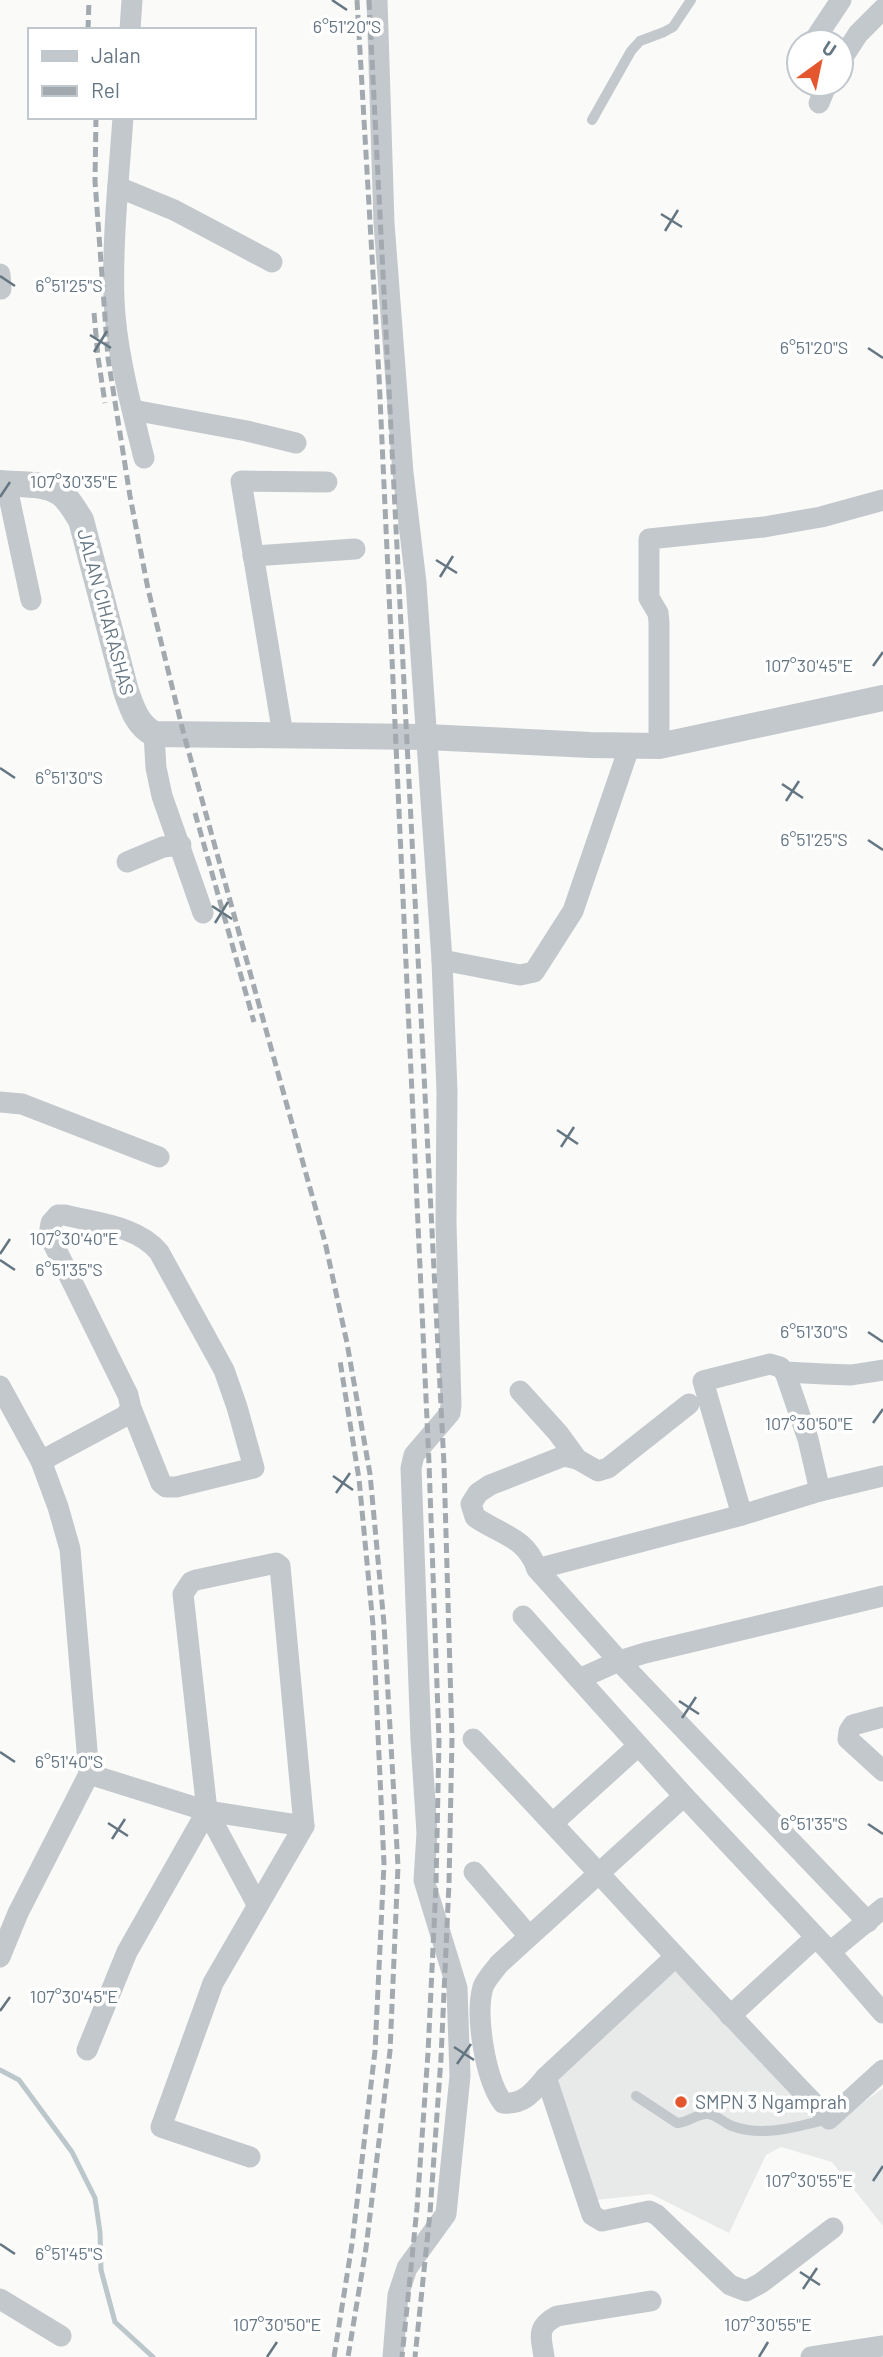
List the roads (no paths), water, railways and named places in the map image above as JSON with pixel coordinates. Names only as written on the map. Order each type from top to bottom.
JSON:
[{"type":"street","points":[[130,28],[132,0]]},
{"type":"street","points":[[377,0],[384,223],[403,473],[416,583],[442,960],[447,1091],[446,1223],[452,1405],[450,1413],[414,1455],[411,1468],[427,1833],[424,1880],[457,1988],[460,2076],[446,2214],[407,2268],[398,2295],[393,2357]]},
{"type":"street","points":[[822,28],[841,0]]},
{"type":"street","points":[[855,39],[883,9]]},
{"type":"street","points":[[123,119],[114,301],[126,381],[144,458]]},
{"type":"street","points":[[118,187],[174,210],[272,262]]},
{"type":"street","points":[[132,410],[296,443]]},
{"type":"street","points":[[283,735],[241,481],[327,482]]},
{"type":"street","points":[[3,483],[31,600]]},
{"type":"street","name":"JALAN CIHARASHAS","points":[[3,483],[36,485],[58,491],[66,498],[80,520],[126,691],[135,716],[145,729],[154,734]]},
{"type":"street","points":[[659,746],[659,622],[658,613],[649,598],[649,540],[764,527],[821,517],[883,500]]},
{"type":"street","points":[[253,556],[355,549]]},
{"type":"street","points":[[204,913],[162,796],[156,768],[154,734],[426,737],[659,746],[883,698]]},
{"type":"street","points":[[442,960],[520,975],[534,972],[573,911],[630,745]]},
{"type":"street","points":[[127,862],[163,848],[181,845]]},
{"type":"street","points":[[0,1102],[22,1104],[159,1157]]},
{"type":"street","points":[[41,1461],[125,1416],[131,1408],[128,1395],[49,1235],[51,1223],[58,1215],[133,1233],[149,1240],[159,1252],[224,1370],[254,1468],[176,1487],[166,1487],[161,1483],[131,1408]]},
{"type":"street","points":[[742,1515],[703,1381],[770,1364],[780,1367],[785,1372],[808,1439],[820,1491]]},
{"type":"street","points":[[785,1372],[851,1375],[883,1370]]},
{"type":"street","points":[[0,1386],[41,1461],[58,1507],[69,1549],[89,1774],[18,1913],[0,1957]]},
{"type":"street","points":[[520,1391],[558,1433],[577,1459]]},
{"type":"street","points":[[688,1404],[608,1468],[598,1471],[577,1459],[564,1456],[490,1485],[478,1493],[471,1504],[475,1517],[523,1545],[532,1555],[537,1569],[619,1661],[872,1923],[823,1945],[730,2016]]},
{"type":"street","points":[[537,1569],[883,1476]]},
{"type":"street","points":[[250,2157],[161,2127],[213,1983],[258,1906],[304,1826],[280,1566],[276,1563],[196,1580],[191,1582],[183,1594],[207,1811],[258,1906]]},
{"type":"street","points":[[579,1679],[619,1661],[883,1596]]},
{"type":"street","points":[[523,1616],[638,1746],[883,2013]]},
{"type":"street","points":[[883,1717],[853,1725],[848,1739],[883,1771]]},
{"type":"street","points":[[473,1739],[828,2119],[883,2070]]},
{"type":"street","points":[[553,1823],[638,1746]]},
{"type":"street","points":[[89,1774],[207,1811],[304,1826]]},
{"type":"street","points":[[675,1956],[526,2099],[513,2104],[503,2103],[495,2092],[488,2073],[480,2011],[484,1984],[499,1964],[684,1796]]},
{"type":"street","points":[[87,2050],[127,1951],[207,1811]]},
{"type":"street","points":[[474,1871],[529,1936]]},
{"type":"street","points":[[460,2076],[488,2073]]},
{"type":"street","points":[[546,2077],[592,2215],[602,2221],[649,2211],[657,2215],[730,2285],[746,2291],[761,2283],[833,2228]]},
{"type":"street","points":[[0,2299],[61,2336]]},
{"type":"street","points":[[544,2357],[541,2329],[544,2322],[557,2316],[651,2301]]},
{"type":"street","points":[[824,2356],[883,2346]]},
{"type":"lane","points":[[592,120],[631,51],[640,41],[673,27],[691,0]]},
{"type":"lane","points":[[636,2096],[677,2123],[711,2114],[731,2126],[760,2132],[828,2119]]},
{"type":"waterway","points":[[0,2070],[19,2080],[72,2152],[95,2198],[100,2232],[101,2270],[115,2322],[153,2357]]},
{"type":"railway","points":[[88,28],[89,0]]},
{"type":"railway","points":[[357,0],[379,376],[429,1463],[439,1741],[428,2053],[417,2208],[402,2357]]},
{"type":"railway","points":[[369,0],[444,1465],[452,1738],[441,2058],[430,2213],[415,2357]]},
{"type":"railway","points":[[96,119],[95,181],[108,358],[148,589],[184,735],[325,1242],[347,1343],[370,1474],[384,1624],[398,1866],[390,2051],[366,2248],[348,2357]]},
{"type":"railway","points":[[94,313],[105,403]]},
{"type":"railway","points":[[195,813],[254,1022]]},
{"type":"railway","points":[[334,2357],[352,2244],[375,2051],[384,1864],[373,1625],[359,1479],[340,1361]]},
{"type":"place","name":"SMPN 3 Ngamprah","points":[[681,2102]]}]
